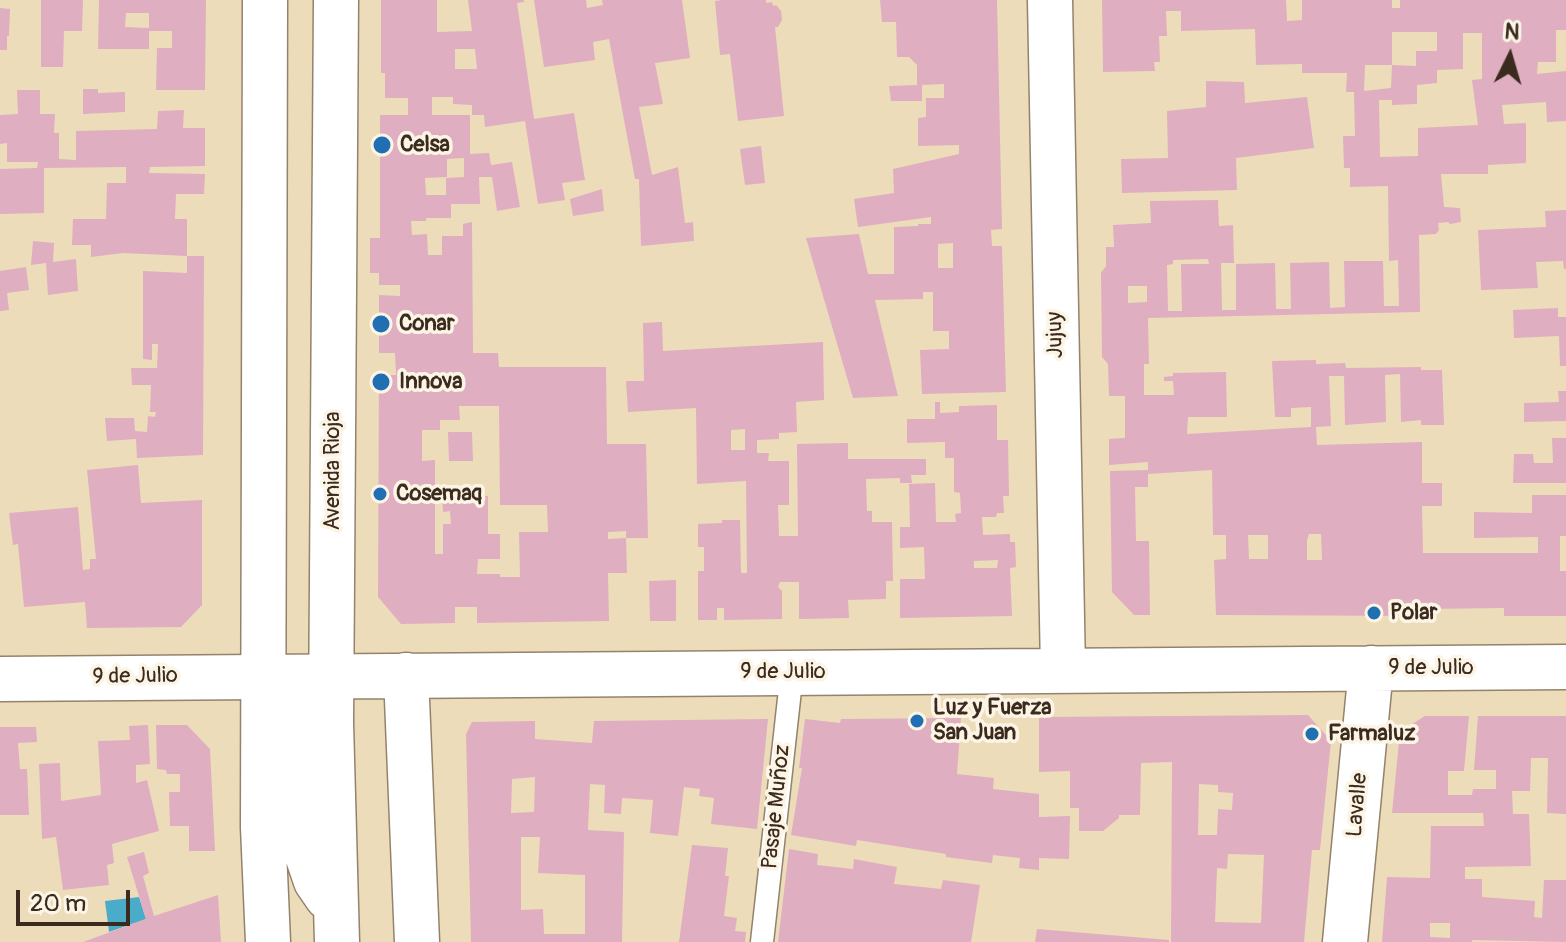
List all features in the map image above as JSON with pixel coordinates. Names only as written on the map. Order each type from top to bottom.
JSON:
[{"type":"street","points":[[265,0],[263,827],[268,942]]},
{"type":"street","name":"Avenida Rioja","points":[[336,0],[331,675],[336,926]]},
{"type":"street","name":"Jujuy","points":[[1050,0],[1063,670]]},
{"type":"street","name":"9 de Julio","points":[[0,679],[1566,667]]},
{"type":"street","name":"Lavalle","points":[[1345,942],[1371,668]]},
{"type":"street","points":[[264,675],[283,687],[294,705],[300,827],[316,881],[336,926]]},
{"type":"street","points":[[406,675],[417,942]]},
{"type":"lane","name":"Pasaje Muñoz","points":[[762,942],[792,672]]},
{"type":"water","points":[[139,897],[146,919],[109,932],[105,901]]},
{"type":"building","points":[[41,0],[83,0],[82,31],[64,31],[63,67],[41,67]]},
{"type":"building","points":[[99,0],[206,0],[205,90],[156,90],[157,48],[172,48],[172,31],[149,31],[149,49],[98,49]],"holes":[[[126,13],[149,13],[149,28],[125,27]]]},
{"type":"building","points":[[381,0],[437,0],[437,32],[472,31],[468,0],[524,0],[517,3],[534,119],[574,113],[585,180],[562,183],[565,200],[538,204],[525,121],[485,127],[484,115],[472,115],[472,105],[453,104],[453,97],[432,97],[432,115],[470,115],[470,154],[489,153],[491,165],[512,162],[520,207],[497,211],[492,177],[479,177],[480,204],[451,204],[451,218],[411,221],[412,235],[427,234],[428,255],[442,255],[442,236],[463,236],[463,224],[472,222],[473,353],[498,353],[499,367],[606,367],[607,444],[646,444],[648,538],[626,538],[627,573],[608,573],[609,621],[477,623],[477,607],[455,607],[455,623],[401,624],[378,597],[379,375],[396,375],[395,353],[379,353],[379,295],[400,296],[400,285],[379,285],[379,273],[370,273],[370,238],[380,238],[380,115],[408,115],[408,98],[385,98],[385,73],[381,73]],"holes":[[[455,49],[475,49],[477,69],[455,69]],[[464,158],[464,177],[446,178],[446,195],[426,195],[425,178],[447,177],[447,159]],[[459,406],[499,406],[500,505],[547,505],[548,532],[519,532],[520,577],[477,574],[478,559],[500,559],[500,534],[488,534],[488,496],[442,496],[443,512],[450,511],[451,524],[443,524],[443,554],[435,554],[435,460],[422,461],[422,430],[440,430],[440,420],[460,420]],[[626,531],[626,538],[608,539],[608,532]]]},
{"type":"building","points":[[534,0],[586,0],[587,8],[603,5],[602,0],[682,0],[690,58],[655,63],[663,104],[639,107],[652,175],[678,167],[685,223],[693,222],[694,241],[641,246],[639,179],[635,179],[609,39],[593,42],[595,60],[544,67]]},
{"type":"building","points":[[766,0],[766,3],[772,2],[781,11],[782,20],[775,27],[784,116],[738,121],[730,54],[720,55],[715,1]]},
{"type":"building","points":[[880,0],[997,0],[1002,229],[991,230],[992,246],[1002,246],[1006,392],[922,394],[920,350],[949,349],[949,331],[933,331],[933,292],[923,292],[923,299],[875,300],[898,396],[853,398],[806,238],[859,234],[868,274],[894,274],[894,227],[931,224],[931,217],[858,227],[854,199],[894,193],[893,169],[959,154],[959,145],[918,146],[918,118],[926,117],[926,98],[944,98],[944,84],[922,85],[922,101],[891,101],[889,86],[917,85],[917,65],[909,57],[897,57],[896,22],[882,22]],"holes":[[[953,243],[953,268],[938,268],[938,244]]]},
{"type":"building","points":[[1102,0],[1286,0],[1287,21],[1302,20],[1302,0],[1392,0],[1392,8],[1400,8],[1400,0],[1566,0],[1566,30],[1556,30],[1556,62],[1538,62],[1537,74],[1566,71],[1566,121],[1547,122],[1546,102],[1502,105],[1504,124],[1526,123],[1526,163],[1488,165],[1488,174],[1441,174],[1444,207],[1460,208],[1461,222],[1438,223],[1436,234],[1419,235],[1420,312],[1148,318],[1149,364],[1144,364],[1144,395],[1174,395],[1173,381],[1164,381],[1164,377],[1173,376],[1173,373],[1226,372],[1227,417],[1188,417],[1187,434],[1311,427],[1311,407],[1291,408],[1291,417],[1275,417],[1272,361],[1316,360],[1316,364],[1345,363],[1346,368],[1421,367],[1421,370],[1442,370],[1444,425],[1421,425],[1421,420],[1401,422],[1400,374],[1385,375],[1386,422],[1345,425],[1344,376],[1329,376],[1331,426],[1316,427],[1317,445],[1422,442],[1422,483],[1442,483],[1442,506],[1422,506],[1423,553],[1538,553],[1538,537],[1474,538],[1474,512],[1532,513],[1532,495],[1566,495],[1566,536],[1560,536],[1560,571],[1566,571],[1566,616],[1504,616],[1504,608],[1424,609],[1424,616],[1216,615],[1214,560],[1226,559],[1226,535],[1213,535],[1212,470],[1148,474],[1148,487],[1135,487],[1136,541],[1149,541],[1150,615],[1134,615],[1112,592],[1110,471],[1148,470],[1148,462],[1109,465],[1109,439],[1125,438],[1125,396],[1109,396],[1108,364],[1102,357],[1101,273],[1106,266],[1106,247],[1114,247],[1113,225],[1151,223],[1150,201],[1218,200],[1219,226],[1233,225],[1234,263],[1221,263],[1222,310],[1236,310],[1236,264],[1275,263],[1276,309],[1291,309],[1290,263],[1329,262],[1330,308],[1345,307],[1344,261],[1383,261],[1384,306],[1399,306],[1398,260],[1389,261],[1388,186],[1350,187],[1350,168],[1344,168],[1343,136],[1355,136],[1354,92],[1346,92],[1347,73],[1302,73],[1302,64],[1256,65],[1255,29],[1181,31],[1181,11],[1166,11],[1167,36],[1159,36],[1160,62],[1154,62],[1155,71],[1103,72]],"holes":[[[1392,32],[1437,32],[1437,51],[1416,51],[1416,66],[1392,65]],[[1463,33],[1482,33],[1482,79],[1472,80],[1478,125],[1418,128],[1418,156],[1380,157],[1379,100],[1392,100],[1392,105],[1417,104],[1417,85],[1437,83],[1437,70],[1463,69]],[[1365,65],[1392,65],[1391,88],[1364,91]],[[1208,259],[1209,264],[1181,264],[1182,311],[1168,311],[1167,265],[1173,264],[1173,260]],[[1128,286],[1147,286],[1147,302],[1128,303]],[[1309,534],[1321,534],[1322,560],[1307,560]],[[1248,535],[1268,535],[1268,559],[1249,559]]]},
{"type":"building","points":[[0,8],[10,9],[7,50],[0,50]]},
{"type":"building","points":[[1206,81],[1244,82],[1245,103],[1307,97],[1314,148],[1236,158],[1237,190],[1122,193],[1121,159],[1168,158],[1167,111],[1206,107]]},
{"type":"building","points":[[83,89],[98,89],[98,93],[125,92],[125,112],[83,114]]},
{"type":"building","points":[[17,90],[40,90],[40,114],[55,114],[54,133],[59,133],[59,159],[76,160],[76,131],[157,129],[158,111],[184,110],[183,128],[205,128],[205,166],[150,167],[149,173],[205,174],[204,194],[176,194],[175,219],[187,219],[187,256],[123,253],[91,257],[91,245],[72,245],[73,219],[106,219],[107,183],[126,183],[126,167],[44,168],[44,213],[0,214],[0,169],[37,168],[38,162],[7,162],[7,143],[0,144],[0,115],[18,114]]},
{"type":"building","points":[[761,146],[765,183],[745,185],[740,149]]},
{"type":"building","points":[[602,189],[604,211],[573,216],[570,199]]},
{"type":"building","points":[[1566,210],[1566,269],[1563,261],[1536,262],[1538,288],[1481,290],[1478,230],[1546,227],[1545,211]]},
{"type":"building","points":[[33,241],[54,243],[53,262],[76,259],[78,291],[48,295],[46,263],[31,265]]},
{"type":"building","points":[[187,256],[204,256],[203,455],[137,458],[136,439],[107,441],[105,418],[134,418],[135,431],[147,432],[148,416],[155,417],[156,412],[150,412],[151,385],[132,385],[131,368],[157,368],[158,344],[152,344],[152,360],[143,359],[143,271],[187,273]]},
{"type":"building","points":[[26,267],[29,290],[7,293],[9,310],[0,311],[0,271]]},
{"type":"building","points":[[1558,308],[1558,317],[1566,317],[1566,366],[1560,366],[1559,336],[1514,338],[1513,310]]},
{"type":"building","points":[[662,322],[663,351],[823,342],[824,400],[796,402],[797,432],[779,433],[779,439],[757,440],[757,453],[769,453],[768,461],[789,461],[789,505],[778,505],[779,536],[798,536],[797,444],[848,443],[848,459],[926,459],[926,475],[911,475],[912,483],[900,483],[900,478],[866,479],[867,511],[872,511],[872,522],[892,522],[893,581],[886,581],[886,599],[848,600],[849,618],[799,619],[799,582],[780,582],[782,619],[724,620],[724,608],[717,608],[717,620],[698,620],[698,571],[704,571],[704,547],[698,547],[698,524],[740,520],[741,573],[747,573],[746,481],[697,484],[696,408],[628,412],[626,381],[644,381],[643,323]],"holes":[[[745,429],[745,450],[731,450],[731,430]]]},
{"type":"building","points":[[1558,391],[1566,391],[1566,421],[1524,422],[1524,403],[1559,402]]},
{"type":"building","points":[[935,402],[940,402],[940,413],[959,412],[959,406],[997,405],[997,440],[1008,440],[1009,496],[1003,496],[1004,513],[997,513],[996,517],[982,517],[983,535],[1010,534],[1010,542],[1015,542],[1016,567],[1010,568],[1012,616],[900,618],[900,579],[925,579],[924,547],[900,548],[900,527],[910,527],[909,484],[935,483],[936,522],[956,522],[955,514],[961,513],[960,493],[954,492],[954,458],[945,458],[945,442],[907,443],[907,419],[935,419]],"holes":[[[998,560],[997,568],[974,568],[974,561]]]},
{"type":"building","points":[[448,432],[472,432],[473,461],[449,461]]},
{"type":"building","points":[[1552,438],[1566,438],[1566,483],[1513,483],[1514,454],[1533,454],[1534,463],[1553,463]]},
{"type":"building","points":[[138,465],[141,503],[202,500],[202,605],[181,627],[87,628],[85,602],[24,607],[18,544],[13,545],[9,513],[78,507],[83,570],[90,569],[90,559],[96,559],[87,470]]},
{"type":"building","points":[[676,580],[676,621],[650,621],[649,581]]},
{"type":"building","points":[[1308,715],[1331,741],[1320,850],[1312,850],[1304,942],[1171,942],[1172,762],[1141,763],[1140,815],[1119,815],[1103,831],[1079,831],[1079,808],[1070,808],[1070,771],[1039,772],[1039,717]],"holes":[[[1199,784],[1218,785],[1218,792],[1233,793],[1232,810],[1218,809],[1217,835],[1198,835]],[[1228,854],[1264,855],[1261,923],[1215,922],[1217,868],[1227,869]]]},
{"type":"building","points":[[1425,716],[1469,716],[1464,771],[1448,771],[1448,795],[1472,795],[1473,789],[1496,789],[1496,770],[1474,770],[1478,716],[1566,716],[1566,814],[1547,813],[1548,758],[1531,758],[1530,791],[1512,791],[1513,814],[1529,814],[1531,866],[1465,867],[1465,879],[1482,879],[1482,897],[1535,901],[1534,917],[1542,918],[1544,880],[1566,880],[1566,942],[1382,942],[1387,877],[1430,878],[1431,826],[1484,826],[1483,813],[1392,813],[1399,742],[1409,726]],"holes":[[[1430,923],[1450,923],[1450,938],[1430,937]]]},
{"type":"building","points":[[961,718],[957,774],[994,778],[993,789],[1039,794],[1039,817],[1070,816],[1069,859],[1039,858],[1039,870],[1019,868],[1020,858],[993,855],[992,863],[857,840],[856,846],[791,835],[802,768],[799,768],[805,719],[840,723],[841,719]]},
{"type":"building","points":[[768,719],[757,829],[711,824],[714,798],[699,796],[700,789],[684,787],[678,836],[650,833],[653,800],[622,798],[621,814],[604,813],[605,785],[590,784],[588,830],[624,832],[622,942],[471,942],[466,734],[472,722],[535,721],[535,739],[592,743],[594,721]],"holes":[[[535,777],[534,812],[511,813],[512,779]],[[521,837],[540,837],[538,873],[585,875],[585,934],[544,934],[543,909],[521,910]]]},
{"type":"building","points":[[148,725],[150,764],[136,765],[136,783],[147,780],[159,831],[112,844],[114,863],[107,865],[109,885],[63,890],[56,837],[42,839],[39,764],[60,763],[61,801],[101,795],[98,741],[130,740],[129,726]]},
{"type":"building","points":[[156,725],[187,725],[210,749],[215,851],[189,851],[189,826],[170,826],[169,792],[180,792],[180,774],[167,774],[166,770],[157,769]]},
{"type":"building","points":[[0,727],[36,727],[37,742],[18,743],[20,769],[27,769],[29,815],[0,815]]},
{"type":"building","points":[[692,845],[728,848],[725,876],[729,876],[724,916],[737,918],[735,931],[746,932],[745,942],[679,942]]},
{"type":"building","points":[[789,849],[818,854],[817,865],[853,869],[854,859],[897,867],[894,884],[941,889],[943,880],[980,885],[971,942],[778,942]]},
{"type":"building","points":[[144,852],[149,873],[143,876],[154,916],[218,895],[221,942],[83,942],[146,919],[127,857]]},
{"type":"building","points":[[1037,929],[1169,940],[1169,942],[1035,942]]},
{"type":"place","name":"Celsa","points":[[382,145]]},
{"type":"place","name":"Conar","points":[[381,324]]},
{"type":"place","name":"Innova","points":[[381,382]]},
{"type":"place","name":"Cosemaq","points":[[380,494]]},
{"type":"place","name":"Polar","points":[[1374,613]]},
{"type":"place","name":"Luz y Fuerza San Juan","points":[[917,721]]},
{"type":"place","name":"Farmaluz","points":[[1312,734]]}]
